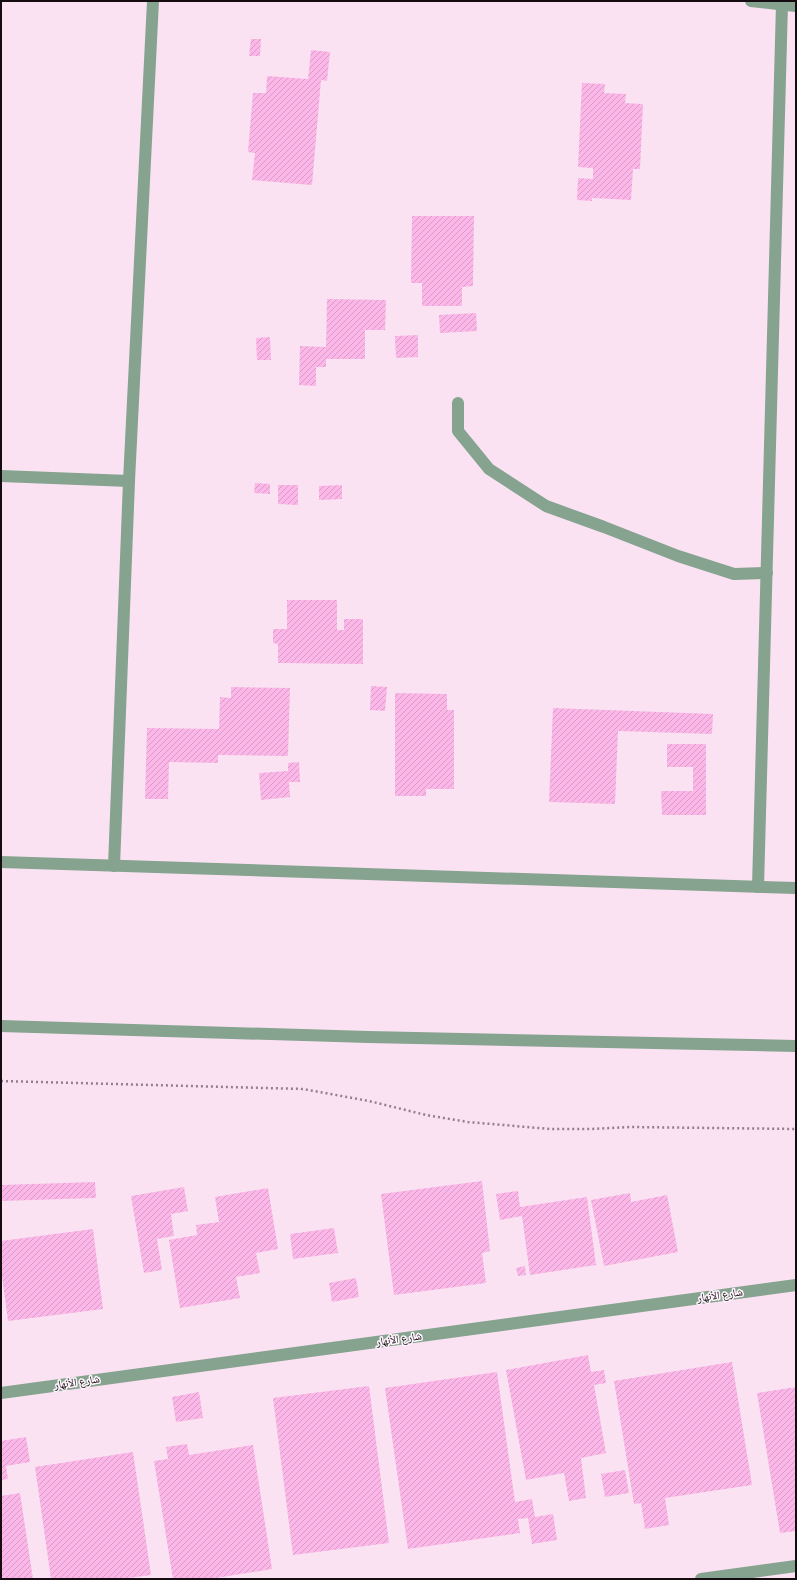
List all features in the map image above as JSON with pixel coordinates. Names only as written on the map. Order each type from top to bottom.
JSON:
[{"type":"street","points":[[114,866],[128,481],[153,1]]},
{"type":"street","points":[[751,1],[796,6]]},
{"type":"street","points":[[758,887],[782,4]]},
{"type":"street","points":[[458,403],[458,430],[489,469],[546,506],[678,556],[734,574],[766,573]]},
{"type":"street","points":[[1,476],[128,481]]},
{"type":"street","points":[[1,862],[796,888]]},
{"type":"street","points":[[1,1026],[368,1037],[796,1046]]},
{"type":"street","name":"شارع الأنهار","points":[[1,1393],[796,1285]]},
{"type":"street","points":[[701,1579],[796,1566]]},
{"type":"path","points":[[1,1081],[303,1088],[369,1100],[426,1115],[468,1122],[537,1128],[590,1129],[638,1127],[796,1129]]},
{"type":"building","points":[[251,39],[261,39],[260,56],[249,56]]},
{"type":"building","points":[[311,50],[330,52],[327,81],[321,80],[312,185],[252,180],[255,153],[248,152],[253,93],[266,93],[267,76],[308,79]]},
{"type":"building","points":[[582,83],[605,84],[604,93],[626,94],[625,103],[643,104],[640,169],[633,169],[631,200],[592,198],[592,201],[577,200],[578,178],[593,179],[593,168],[578,167]]},
{"type":"building","points":[[412,216],[474,216],[473,286],[462,287],[462,306],[422,306],[422,283],[411,283]]},
{"type":"building","points":[[327,299],[386,300],[385,330],[365,330],[365,359],[326,359],[326,367],[316,367],[316,386],[299,385],[300,346],[326,347]]},
{"type":"building","points":[[476,313],[477,331],[440,333],[439,315]]},
{"type":"building","points":[[418,335],[418,357],[396,358],[395,336]]},
{"type":"building","points":[[270,337],[271,360],[257,360],[256,338]]},
{"type":"building","points":[[255,483],[270,484],[270,494],[254,493]]},
{"type":"building","points":[[278,485],[298,485],[298,505],[278,504]]},
{"type":"building","points":[[342,485],[342,499],[319,500],[319,486]]},
{"type":"building","points":[[287,600],[337,600],[337,630],[344,630],[344,619],[363,619],[363,664],[278,663],[278,644],[273,643],[273,629],[287,629]]},
{"type":"building","points":[[371,686],[387,687],[385,711],[370,710]]},
{"type":"building","points":[[231,687],[290,688],[288,756],[218,755],[218,763],[169,762],[168,799],[145,799],[147,728],[219,729],[220,697],[231,698]]},
{"type":"building","points":[[395,693],[447,694],[447,710],[454,710],[454,789],[426,789],[426,796],[395,796]]},
{"type":"building","points":[[553,708],[713,714],[712,734],[618,731],[615,804],[549,802]]},
{"type":"building","points":[[667,744],[706,744],[706,815],[662,815],[661,791],[693,791],[693,767],[667,767]]},
{"type":"building","points":[[299,762],[300,782],[289,782],[290,797],[261,800],[259,773],[288,771],[288,763]]},
{"type":"building","points":[[482,1181],[490,1251],[482,1253],[486,1283],[394,1295],[381,1194]]},
{"type":"building","points":[[95,1182],[96,1198],[1,1201],[1,1185]]},
{"type":"building","points":[[184,1187],[188,1211],[171,1214],[174,1236],[157,1239],[162,1270],[144,1273],[131,1196]]},
{"type":"building","points":[[268,1188],[278,1249],[256,1253],[260,1273],[236,1277],[240,1298],[180,1308],[169,1240],[197,1235],[196,1225],[219,1222],[215,1197]]},
{"type":"building","points":[[518,1191],[520,1207],[587,1197],[596,1265],[530,1275],[522,1216],[500,1220],[496,1194]]},
{"type":"building","points":[[630,1193],[631,1202],[667,1195],[678,1252],[604,1266],[591,1200]]},
{"type":"building","points":[[334,1228],[338,1253],[293,1259],[290,1234]]},
{"type":"building","points":[[93,1229],[103,1309],[8,1321],[1,1268],[1,1241]]},
{"type":"building","points":[[525,1266],[526,1275],[518,1276],[516,1268]]},
{"type":"building","points":[[356,1278],[359,1297],[332,1302],[329,1283]]},
{"type":"building","points":[[588,1355],[591,1372],[604,1370],[606,1383],[594,1385],[606,1453],[581,1458],[586,1498],[569,1501],[564,1473],[526,1480],[506,1370]]},
{"type":"building","points":[[732,1362],[752,1485],[665,1498],[669,1525],[645,1529],[641,1503],[634,1504],[614,1381]]},
{"type":"building","points":[[497,1372],[515,1502],[532,1499],[535,1517],[553,1514],[557,1540],[532,1544],[528,1518],[518,1519],[520,1533],[408,1549],[385,1388]]},
{"type":"building","points":[[369,1386],[389,1543],[293,1555],[273,1398]]},
{"type":"building","points":[[796,1387],[796,1531],[780,1533],[757,1393]]},
{"type":"building","points":[[199,1392],[203,1418],[176,1422],[172,1397]]},
{"type":"building","points":[[26,1437],[30,1462],[6,1466],[8,1479],[1,1480],[1,1441]]},
{"type":"building","points":[[187,1444],[189,1455],[253,1445],[272,1569],[210,1579],[173,1579],[154,1461],[168,1459],[166,1447]]},
{"type":"building","points":[[133,1452],[151,1575],[121,1579],[51,1579],[35,1467]]},
{"type":"building","points":[[625,1470],[629,1493],[605,1497],[601,1474]]},
{"type":"building","points":[[20,1493],[33,1579],[1,1579],[1,1496]]}]
